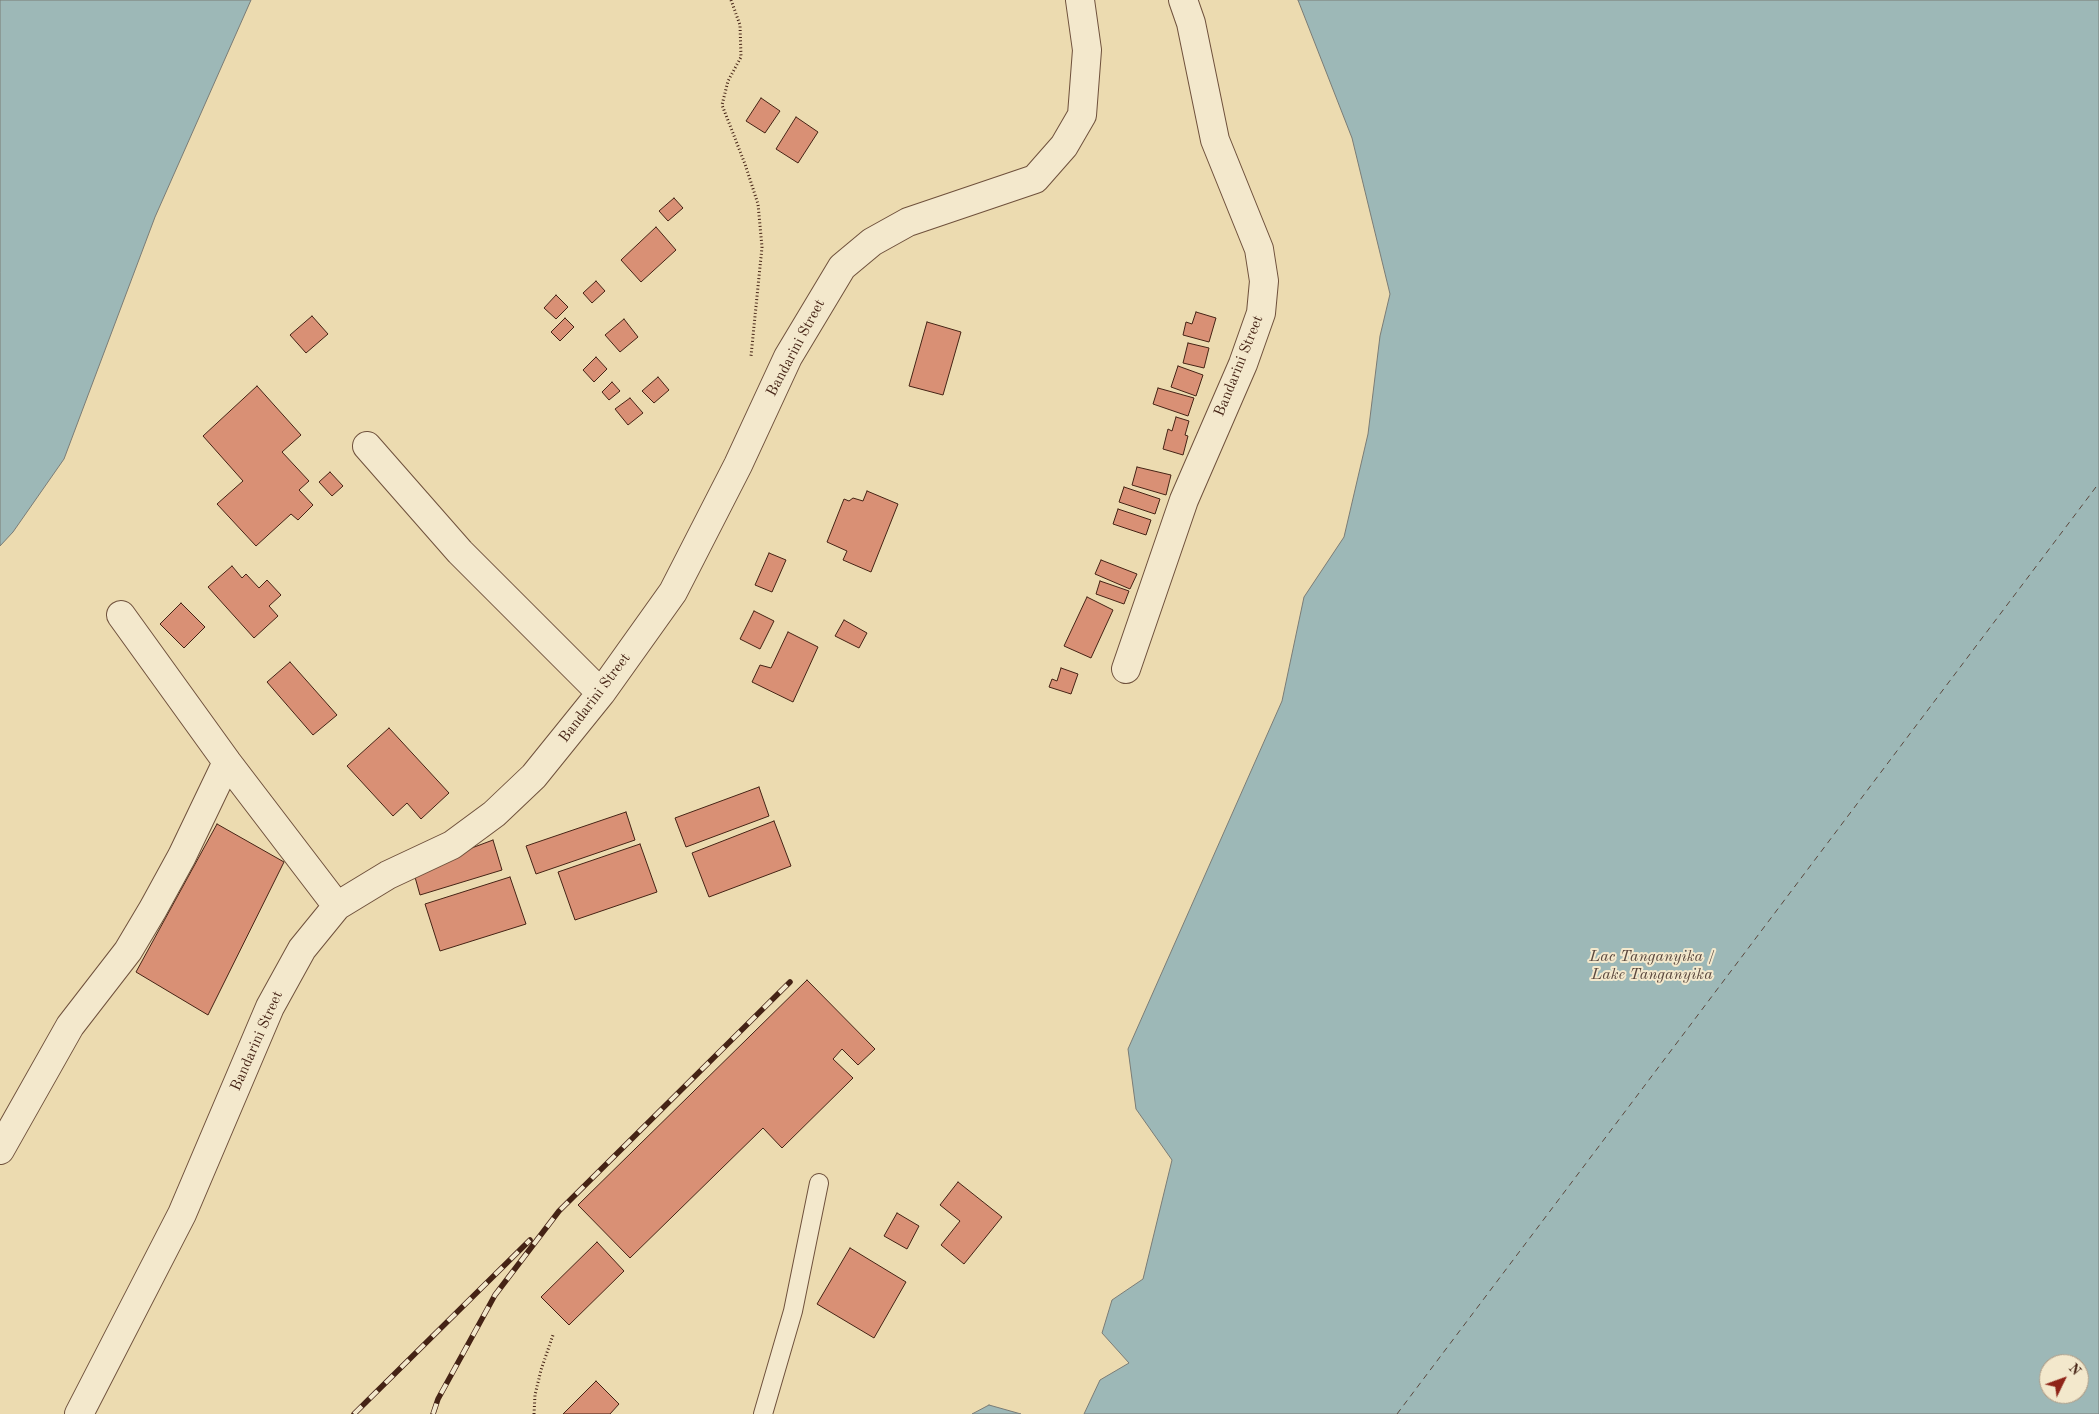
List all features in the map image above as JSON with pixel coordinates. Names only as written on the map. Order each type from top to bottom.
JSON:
[{"type":"street","name":"Bandarini Street","points":[[79,1414],[182,1214],[270,1007],[302,949],[337,906],[388,875],[452,845],[494,814],[534,776],[601,693],[673,592],[738,465],[788,357],[842,267],[872,242],[908,222],[1035,179],[1064,146],[1082,115],[1087,50],[1080,0]]},
{"type":"street","name":"Bandarini Street","points":[[1126,669],[1184,500],[1243,364],[1261,313],[1264,281],[1259,249],[1215,140],[1191,23],[1183,0]]},
{"type":"street","points":[[367,446],[460,552],[601,693]]},
{"type":"street","points":[[121,615],[227,762],[337,906]]},
{"type":"street","points":[[0,1150],[70,1026],[128,951],[153,909],[182,856],[227,762]]},
{"type":"lane","points":[[763,1414],[793,1311],[820,1183]]},
{"type":"path","points":[[731,0],[740,25],[741,57],[728,81],[722,105],[758,204],[762,247],[751,358]]},
{"type":"path","points":[[534,1414],[535,1395],[552,1335]]},
{"type":"water","points":[[0,0],[251,0],[155,217],[64,459],[13,532],[0,546]]},
{"type":"water","name":"Lac Tanganyika / Lake Tanganyika","points":[[1298,0],[2099,0],[2099,1414],[1084,1414],[1100,1380],[1129,1363],[1102,1333],[1112,1300],[1143,1279],[1172,1160],[1136,1109],[1128,1049],[1282,701],[1304,597],[1344,537],[1368,434],[1380,336],[1390,294],[1352,138]]},
{"type":"water","points":[[989,1405],[1021,1414],[972,1414]]},
{"type":"building","points":[[761,98],[780,111],[765,133],[746,121]]},
{"type":"building","points":[[796,117],[818,132],[798,163],[776,149]]},
{"type":"building","points":[[674,198],[683,208],[668,221],[659,211]]},
{"type":"building","points":[[656,227],[676,250],[641,282],[621,260]]},
{"type":"building","points":[[596,281],[605,291],[592,303],[583,293]]},
{"type":"building","points":[[556,295],[568,307],[556,319],[544,308]]},
{"type":"building","points":[[1196,312],[1216,318],[1209,342],[1183,335],[1186,322],[1192,324]]},
{"type":"building","points":[[312,316],[328,334],[306,353],[290,335]]},
{"type":"building","points":[[565,318],[574,327],[560,341],[551,332]]},
{"type":"building","points":[[624,319],[638,337],[620,352],[605,335]]},
{"type":"building","points":[[927,322],[961,332],[943,395],[909,386]]},
{"type":"building","points":[[1188,343],[1209,348],[1204,368],[1183,363]]},
{"type":"building","points":[[596,357],[607,369],[594,382],[583,370]]},
{"type":"building","points":[[1178,366],[1203,375],[1196,396],[1171,387]]},
{"type":"building","points":[[658,377],[669,390],[654,403],[642,391]]},
{"type":"building","points":[[612,382],[620,391],[609,400],[602,392]]},
{"type":"building","points":[[257,386],[301,435],[282,452],[309,481],[299,490],[313,505],[298,520],[291,514],[256,546],[217,504],[243,481],[203,436]]},
{"type":"building","points":[[1158,388],[1194,398],[1188,416],[1153,404]]},
{"type":"building","points":[[630,398],[643,413],[628,425],[615,409]]},
{"type":"building","points":[[1176,417],[1189,421],[1185,435],[1188,436],[1183,455],[1163,449],[1168,429],[1172,431]]},
{"type":"building","points":[[1137,467],[1171,475],[1166,495],[1132,485]]},
{"type":"building","points":[[330,472],[343,486],[332,496],[319,482]]},
{"type":"building","points":[[1124,487],[1160,499],[1155,514],[1119,502]]},
{"type":"building","points":[[867,491],[898,504],[871,572],[843,560],[847,551],[827,542],[844,499],[849,501],[853,498],[863,501]]},
{"type":"building","points":[[1118,509],[1151,520],[1146,535],[1113,524]]},
{"type":"building","points":[[769,553],[786,560],[772,592],[755,585]]},
{"type":"building","points":[[1101,560],[1137,574],[1130,589],[1095,574]]},
{"type":"building","points":[[232,566],[242,578],[246,574],[259,588],[267,580],[281,595],[269,606],[278,616],[254,638],[208,587]]},
{"type":"building","points":[[1100,581],[1129,591],[1124,604],[1096,594]]},
{"type":"building","points":[[1087,597],[1113,610],[1091,658],[1064,646]]},
{"type":"building","points":[[181,603],[205,627],[184,648],[160,624]]},
{"type":"building","points":[[754,611],[774,621],[760,649],[740,639]]},
{"type":"building","points":[[844,620],[867,633],[859,648],[835,636]]},
{"type":"building","points":[[788,632],[818,647],[793,702],[752,682],[760,665],[771,668]]},
{"type":"building","points":[[290,662],[337,715],[313,735],[267,682]]},
{"type":"building","points":[[1061,668],[1078,674],[1071,694],[1049,687],[1052,679],[1057,681]]},
{"type":"building","points":[[389,728],[449,793],[421,819],[407,803],[393,816],[347,766]]},
{"type":"building","points":[[759,787],[769,816],[686,847],[675,818]]},
{"type":"building","points":[[626,812],[635,840],[536,874],[526,846]]},
{"type":"building","points":[[774,821],[791,866],[709,897],[692,853]]},
{"type":"building","points":[[217,824],[284,862],[208,1015],[136,972]]},
{"type":"building","points":[[493,840],[502,870],[420,895],[413,870]]},
{"type":"building","points":[[640,844],[657,892],[575,920],[558,872]]},
{"type":"building","points":[[510,877],[526,924],[440,951],[425,904]]},
{"type":"building","points":[[807,980],[875,1049],[858,1065],[842,1049],[833,1059],[853,1078],[782,1148],[763,1128],[630,1258],[578,1205]]},
{"type":"building","points":[[958,1182],[1002,1217],[964,1264],[941,1245],[960,1221],[940,1205]]},
{"type":"building","points":[[897,1213],[919,1226],[907,1249],[884,1236]]},
{"type":"building","points":[[597,1242],[624,1271],[569,1325],[541,1297]]},
{"type":"building","points":[[850,1248],[906,1282],[874,1338],[817,1304]]},
{"type":"building","points":[[596,1381],[619,1404],[610,1414],[563,1414]]},
{"type":"ferry route","points":[[1397,1414],[2099,483]]},
{"type":"railway","points":[[433,1414],[438,1399],[495,1295],[559,1211],[790,982]]},
{"type":"railway","points":[[354,1414],[530,1240]]}]
